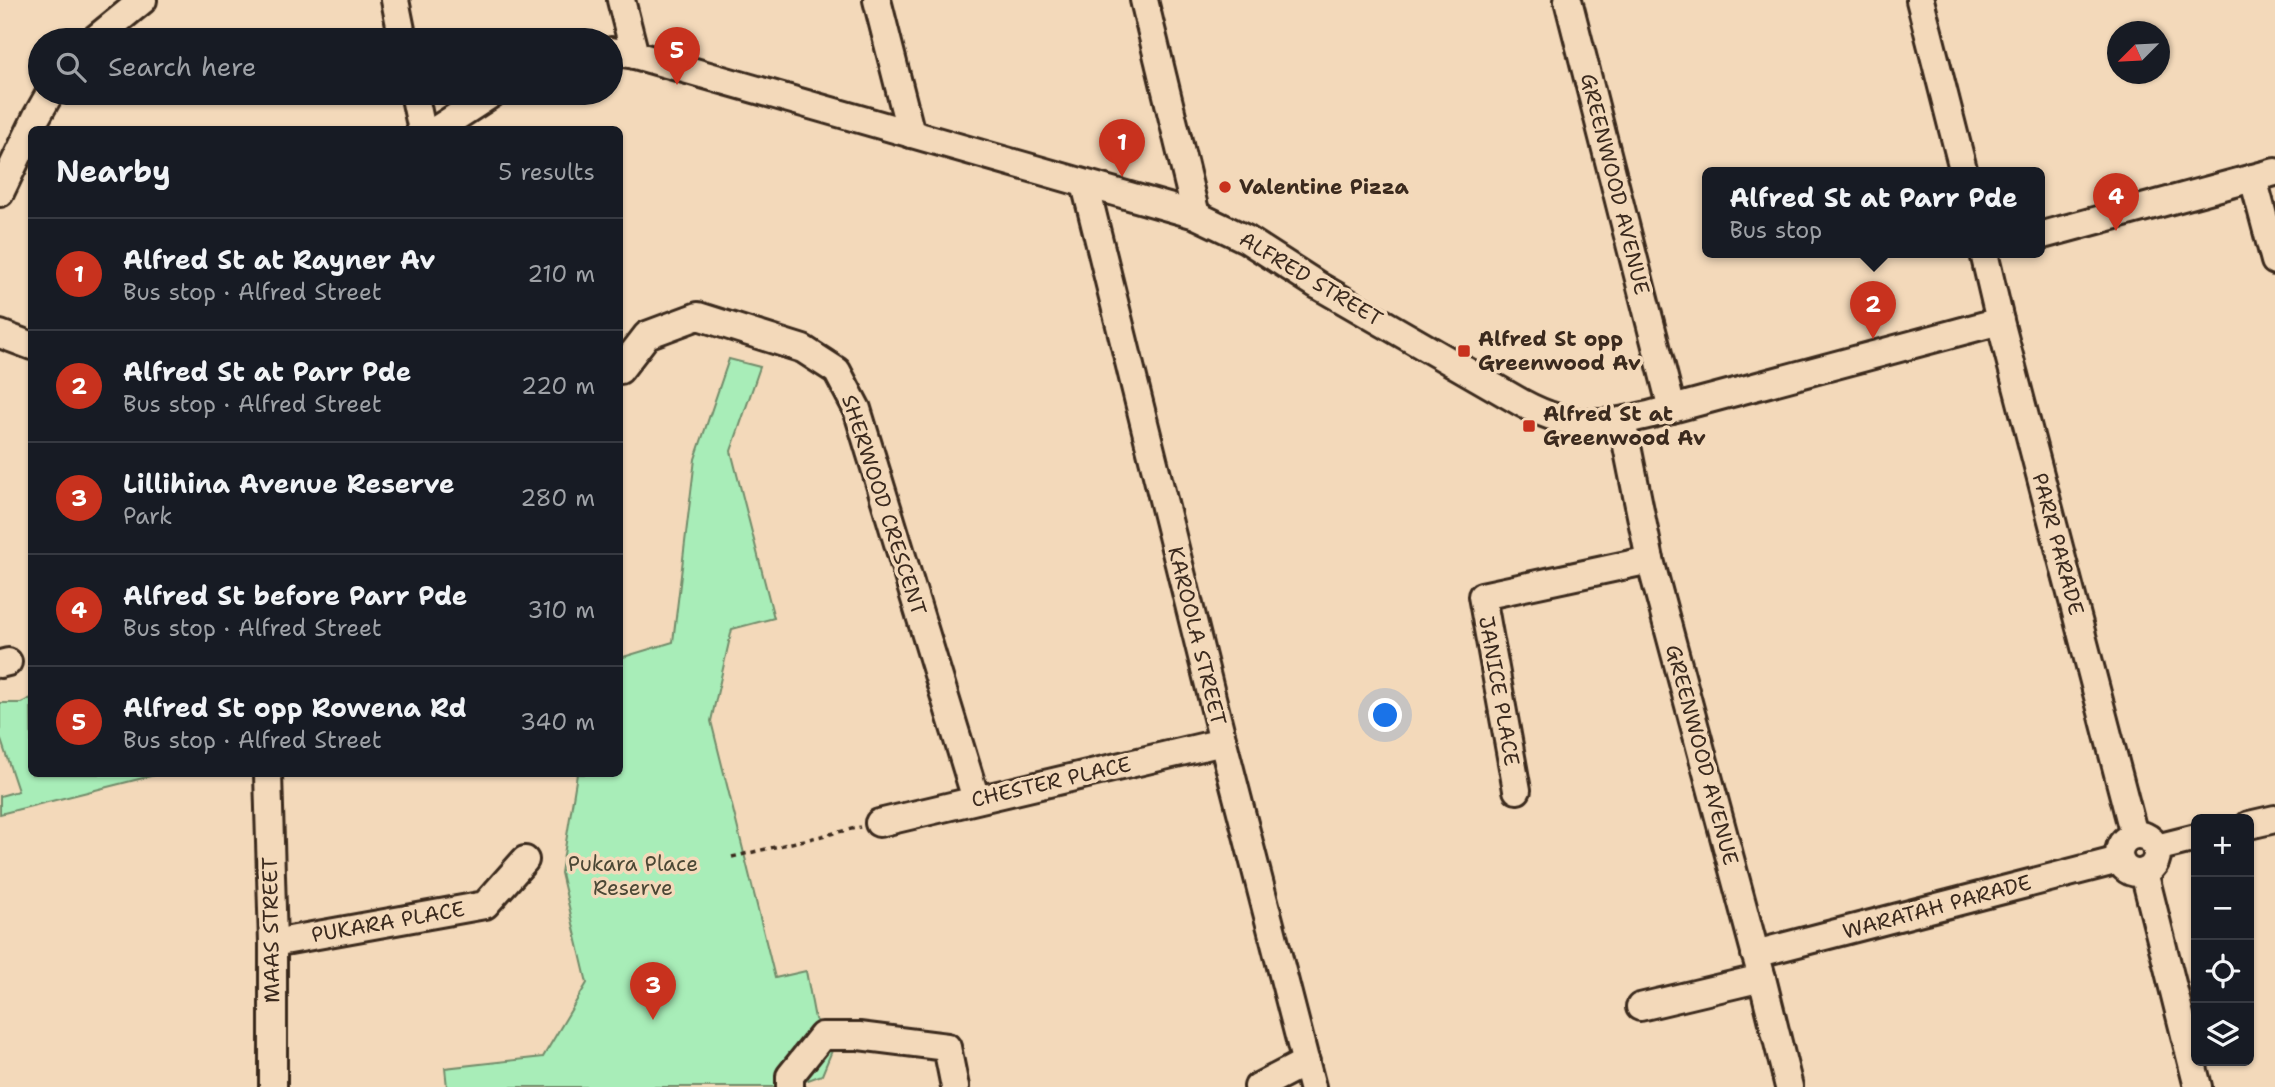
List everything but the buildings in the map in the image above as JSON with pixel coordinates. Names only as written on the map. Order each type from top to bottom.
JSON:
[{"type":"street","points":[[109,28],[143,0]]},
{"type":"street","points":[[395,0],[401,28]]},
{"type":"street","points":[[621,0],[622,28]]},
{"type":"street","points":[[877,0],[911,134]]},
{"type":"street","points":[[1144,0],[1196,215]]},
{"type":"street","name":"GREENWOOD AVENUE","points":[[1568,0],[1672,409]]},
{"type":"street","points":[[1920,0],[1962,167]]},
{"type":"street","name":"ALFRED STREET","points":[[623,53],[1196,215],[1246,239],[1320,286],[1535,410],[1578,423],[1622,421],[1672,409],[2000,321]]},
{"type":"street","points":[[32,126],[43,105]]},
{"type":"street","points":[[417,105],[421,126]]},
{"type":"street","points":[[442,126],[475,105]]},
{"type":"street","points":[[0,193],[28,135]]},
{"type":"street","points":[[2045,234],[2264,175],[2275,261]]},
{"type":"street","name":"KAROOLA STREET","points":[[1085,184],[1223,742],[1309,1075]]},
{"type":"street","name":"PARR PARADE","points":[[1985,258],[2000,321],[2145,842]]},
{"type":"street","name":"SHERWOOD CRESCENT","points":[[623,366],[647,335],[698,316],[803,349],[837,371],[857,409],[976,799]]},
{"type":"street","points":[[0,334],[28,344]]},
{"type":"street","name":"GREENWOOD AVENUE","points":[[1622,421],[1650,560],[1789,1087]]},
{"type":"street","name":"JANICE PLACE","points":[[1517,790],[1482,596],[1650,560]]},
{"type":"street","name":"CHESTER PLACE","points":[[879,823],[1223,742]]},
{"type":"street","name":"MAAS STREET","points":[[268,777],[273,943],[272,1087]]},
{"type":"street","points":[[2254,824],[2275,819]]},
{"type":"street","points":[[2145,842],[2156,859],[2153,866],[2144,872],[2129,871],[2119,860],[2122,842],[2191,838]]},
{"type":"street","name":"PUKARA PLACE","points":[[273,943],[485,905],[525,860]]},
{"type":"street","name":"WARATAH PARADE","points":[[1640,1007],[1758,966],[2119,860]]},
{"type":"street","points":[[2144,872],[2198,1087]]},
{"type":"street","points":[[790,1087],[790,1076],[822,1036],[859,1036],[947,1047],[955,1087]]},
{"type":"street","points":[[1258,1087],[1309,1075]]},
{"type":"path","points":[[732,857],[879,823]]},
{"type":"green space","name":"Pukara Place Reserve","points":[[729,359],[760,367],[731,451],[774,618],[732,629],[711,721],[775,978],[806,971],[815,1019],[836,1041],[822,1075],[789,1087],[447,1087],[445,1068],[543,1057],[587,983],[561,873],[577,777],[623,777],[623,657],[673,642],[695,459]]},
{"type":"green space","points":[[28,700],[28,777],[147,777],[0,814],[0,796],[18,791],[0,737],[0,703],[21,703]]},
{"type":"place","name":"Alfred St opp Rowena Rd","points":[[677,85]]},
{"type":"place","name":"Alfred St at Rayner Av","points":[[1122,177]]},
{"type":"place","name":"Valentine Pizza","points":[[1225,187]]},
{"type":"place","name":"Alfred St before Parr Pde","points":[[2116,231]]},
{"type":"place","name":"Alfred St at Parr Pde","points":[[1873,339]]},
{"type":"place","name":"Alfred St opp Greenwood Av","points":[[1464,351]]},
{"type":"place","name":"Alfred St at Greenwood Av","points":[[1529,426]]},
{"type":"place","name":"Lillihina Avenue Reserve","points":[[653,1020]]}]
